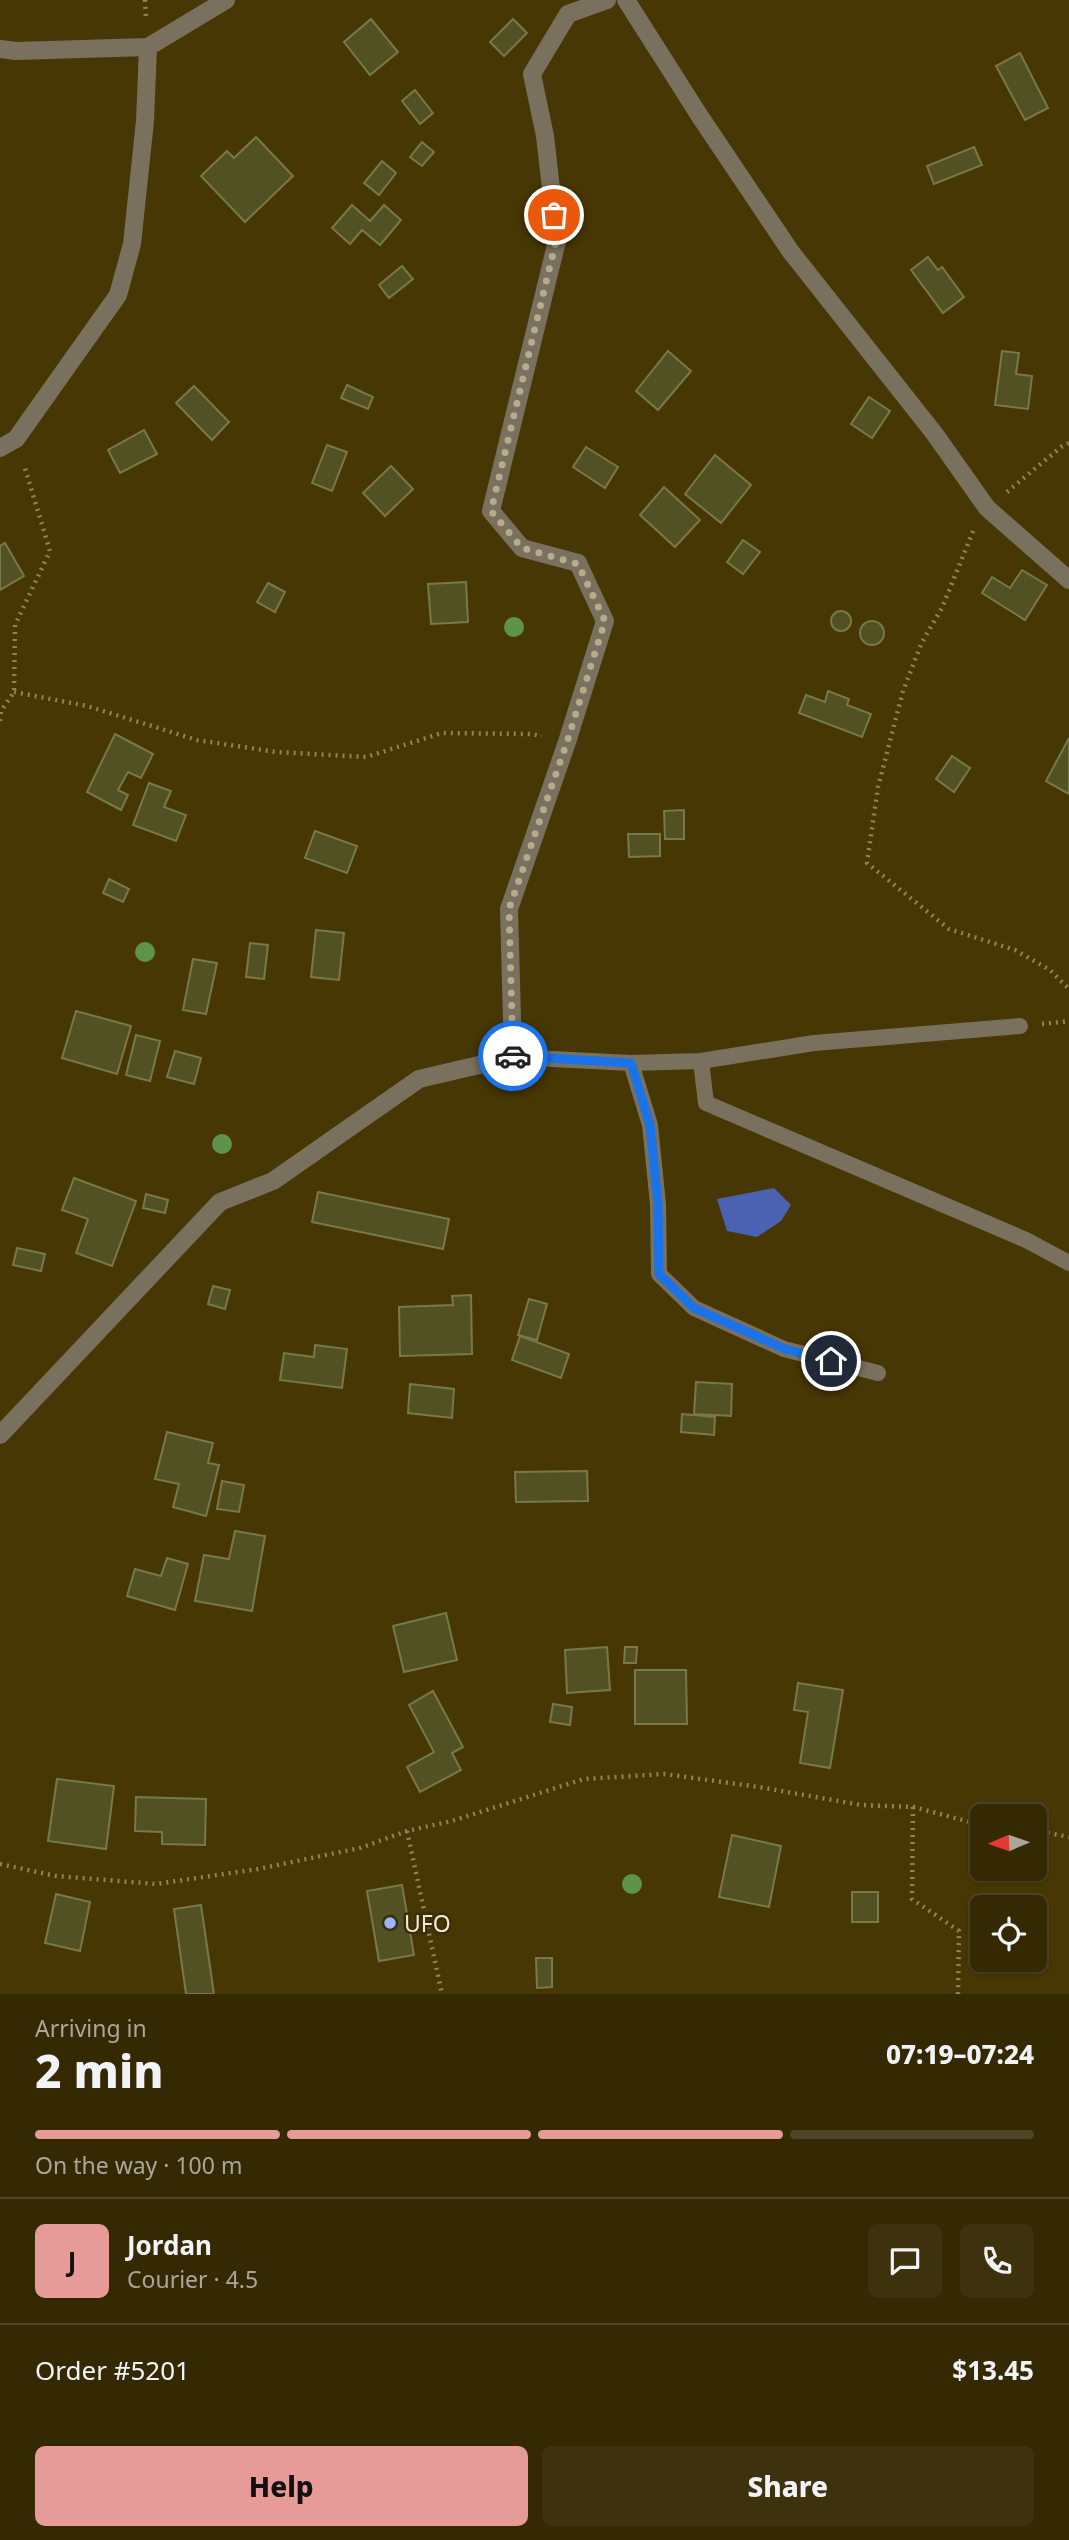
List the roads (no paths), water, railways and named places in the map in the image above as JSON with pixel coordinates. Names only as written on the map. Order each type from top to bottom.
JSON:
[{"type":"street","points":[[0,49],[16,51],[148,47],[226,0]]},
{"type":"street","points":[[0,1435],[220,1202],[272,1181],[419,1079],[513,1056],[509,909],[567,742],[605,621],[578,564],[522,548],[491,511],[556,241],[545,136],[532,74],[568,14],[607,0]]},
{"type":"street","points":[[626,0],[699,115],[792,252],[934,432],[986,506],[1069,580]]},
{"type":"street","points":[[0,448],[16,439],[118,295],[132,244],[145,121],[148,47]]},
{"type":"lane","points":[[513,1056],[631,1063],[701,1061],[814,1044],[1020,1026]]},
{"type":"lane","points":[[701,1061],[706,1103],[1026,1240],[1069,1263]]},
{"type":"lane","points":[[631,1063],[650,1125],[658,1204],[659,1274],[694,1308],[785,1349],[878,1373]]},
{"type":"water","points":[[774,1188],[791,1205],[781,1221],[757,1237],[727,1231],[717,1199]]},
{"type":"place","name":"UFO","points":[[390,1923]]}]
